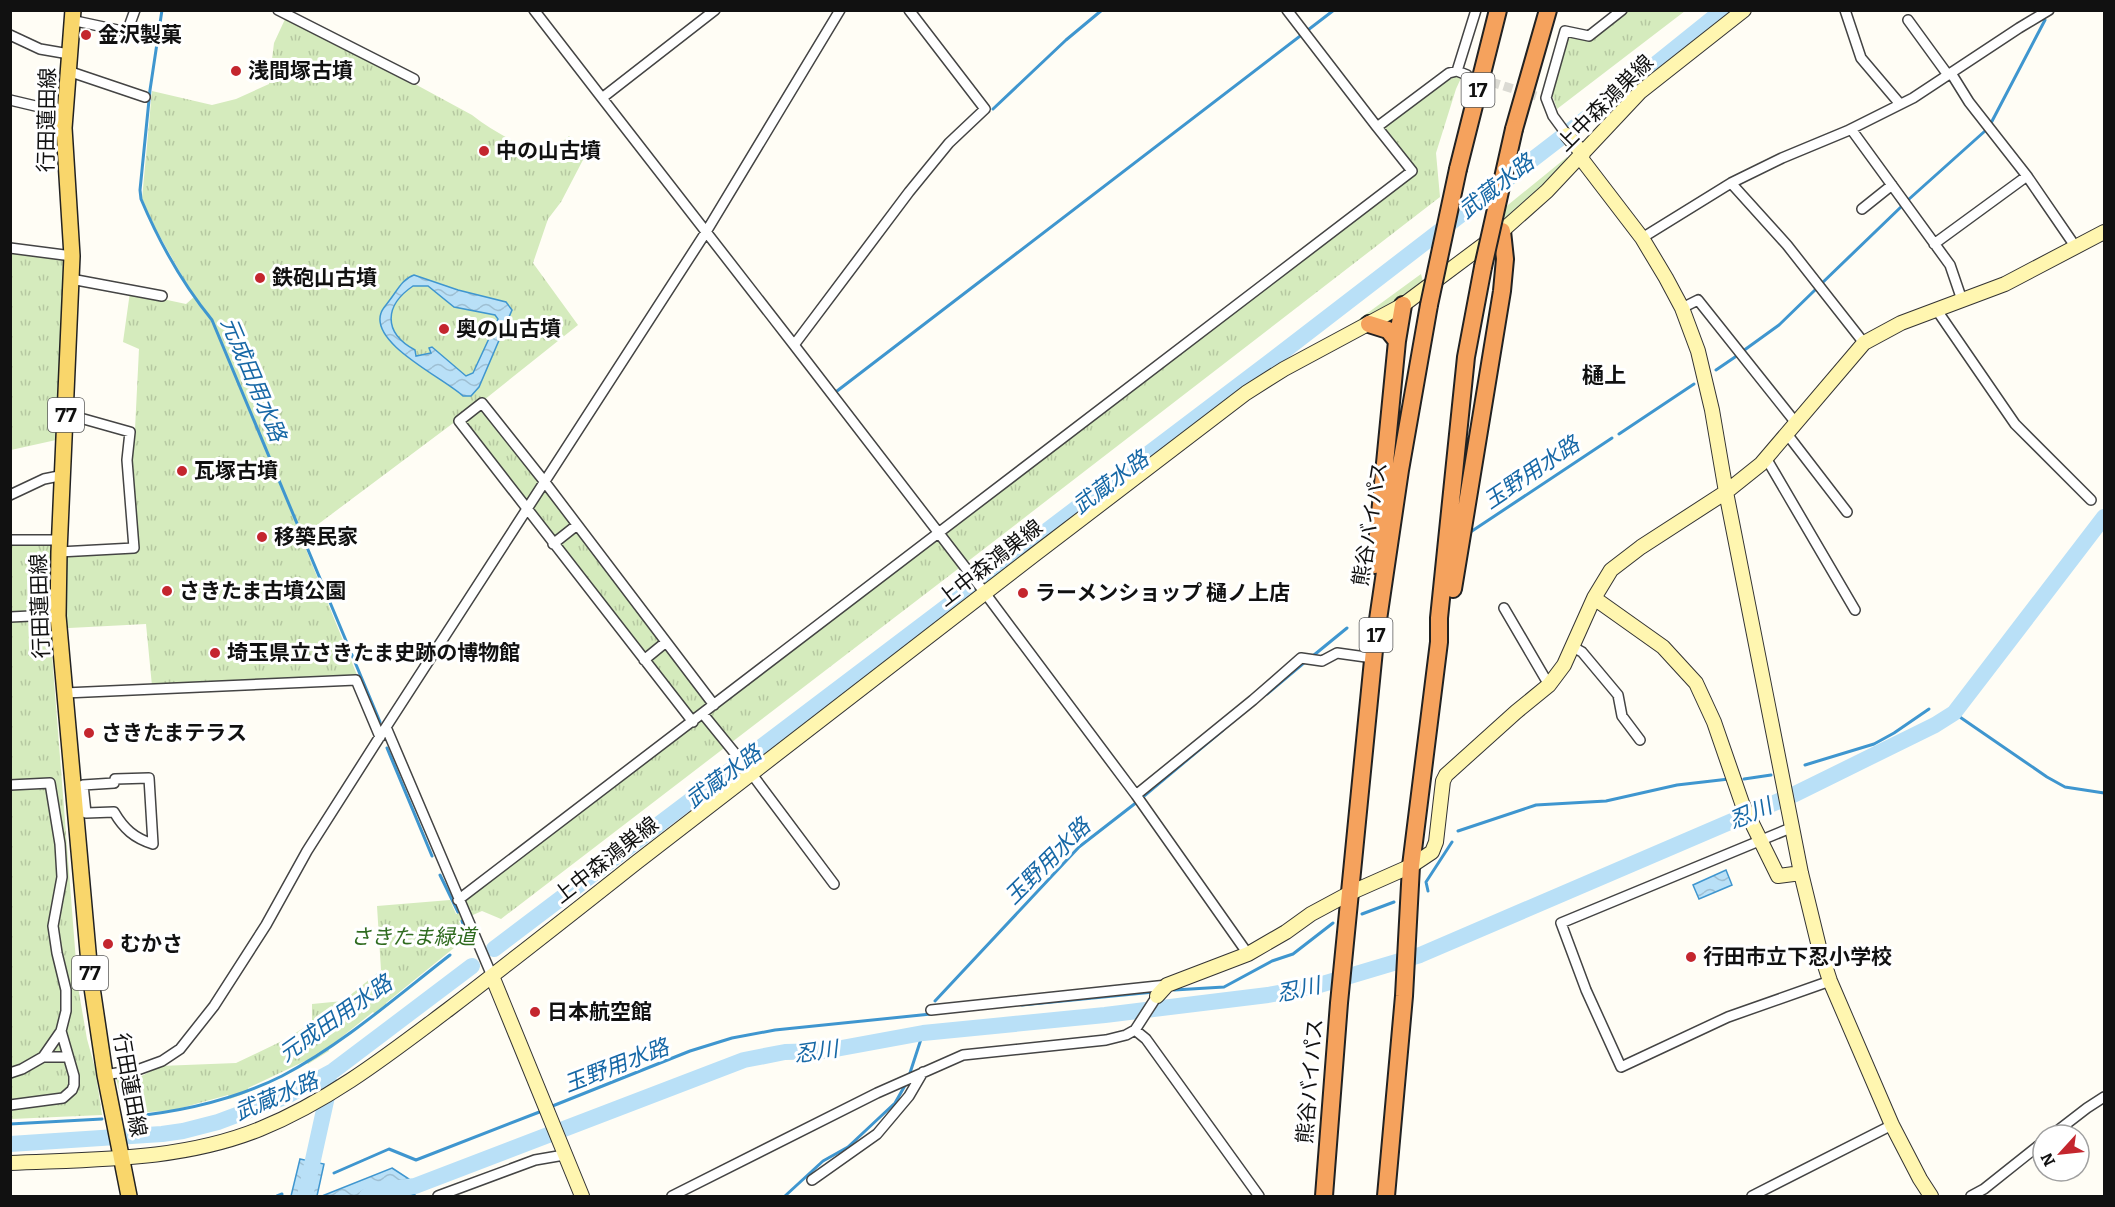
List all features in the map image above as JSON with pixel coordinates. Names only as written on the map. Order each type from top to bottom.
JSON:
[{"type":"highway","name":"熊谷バイパス","points":[[1324,1197],[1339,1004],[1375,640],[1400,470],[1429,305],[1458,169],[1498,10]]},
{"type":"highway","name":"17","points":[[1386,1197],[1404,996],[1411,866],[1439,642],[1466,357],[1483,267],[1515,129],[1548,10]]},
{"type":"highway","name":"17","points":[[1439,642],[1448,619],[1502,291],[1505,259],[1502,231]]},
{"type":"highway","name":"17","points":[[1375,640],[1371,606],[1397,341],[1403,305]]},
{"type":"highway","points":[[1369,324],[1388,330],[1397,341]]},
{"type":"main road","name":"行田蓮田線","points":[[72,15],[64,128],[72,256],[58,616],[90,974],[105,1075],[129,1197]]},
{"type":"street","points":[[72,15],[127,32],[135,10]]},
{"type":"street","points":[[278,10],[414,79]]},
{"type":"street","points":[[534,10],[983,590],[1136,795],[1248,954]]},
{"type":"street","points":[[602,98],[715,10]]},
{"type":"street","points":[[105,1075],[150,1066],[180,1049],[214,1006],[266,925],[307,851],[706,232],[840,10]]},
{"type":"street","points":[[794,345],[949,142],[985,109],[909,10]]},
{"type":"street","points":[[458,900],[1412,171],[1287,10]]},
{"type":"street","points":[[1457,71],[1476,10]]},
{"type":"street","points":[[1622,10],[1589,36],[1565,31],[1541,97],[1581,156],[1642,238],[1682,308],[1698,351],[1710,400],[1801,873],[1819,947],[1830,981],[1892,1125],[1931,1197]]},
{"type":"street","name":"上中森鴻巣線","points":[[121,1153],[174,1152],[219,1143],[256,1131],[313,1104],[344,1086],[748,770],[1246,393],[1292,365],[1403,305],[1502,231],[1536,202],[1640,92],[1744,10]]},
{"type":"street","points":[[1845,10],[1861,58],[1900,104]]},
{"type":"street","points":[[1642,238],[1731,183],[1782,158],[1851,129],[1900,104],[1949,74],[2033,14],[2049,10]]},
{"type":"street","points":[[1908,20],[2027,176],[2074,246]]},
{"type":"street","points":[[10,36],[40,50],[69,54]]},
{"type":"street","points":[[68,71],[146,97]]},
{"type":"street","points":[[1377,127],[1449,73],[1457,71],[1467,75]]},
{"type":"street","points":[[10,100],[65,113]]},
{"type":"street","points":[[1851,129],[1950,265],[1962,300]]},
{"type":"street","points":[[1934,244],[2027,176]]},
{"type":"street","points":[[1731,183],[1787,245],[1864,344]]},
{"type":"street","points":[[1862,209],[1892,185]]},
{"type":"street","points":[[931,1010],[1167,985],[1248,954],[1311,914],[1350,893],[1411,866],[1432,852],[1436,842],[1443,781],[1446,775],[1549,685],[1564,665],[1580,626],[1611,570],[1641,547],[1726,492],[1766,458],[1864,344],[1901,323],[1962,300],[1968,300],[2014,280],[2104,232]]},
{"type":"street","points":[[10,248],[72,256]]},
{"type":"street","points":[[71,279],[162,296]]},
{"type":"street","points":[[1682,308],[1698,300],[1791,429],[1847,512]]},
{"type":"street","points":[[1936,309],[2015,424],[2091,500]]},
{"type":"street","points":[[693,722],[459,421],[482,403],[714,705]]},
{"type":"street","points":[[10,540],[59,546],[134,548],[127,460],[130,432],[66,414]]},
{"type":"street","points":[[1766,458],[1855,610]]},
{"type":"street","points":[[10,495],[44,479],[64,475]]},
{"type":"street","points":[[553,544],[577,525]]},
{"type":"street","points":[[1594,598],[1663,646],[1696,683],[1714,722],[1742,803],[1778,876],[1801,873]]},
{"type":"street","points":[[1504,608],[1549,685]]},
{"type":"street","points":[[10,617],[52,615]]},
{"type":"street","points":[[644,660],[666,642]]},
{"type":"street","points":[[1573,647],[1582,652],[1618,695],[1622,716],[1640,740]]},
{"type":"street","points":[[1136,795],[1301,658],[1322,661],[1337,653],[1373,657]]},
{"type":"street","points":[[65,693],[356,680],[380,737]]},
{"type":"street","points":[[703,714],[834,884]]},
{"type":"street","points":[[386,727],[582,1197]]},
{"type":"street","points":[[150,778],[153,844],[142,841],[129,832],[114,812],[86,813],[83,785],[114,783],[115,779],[150,778]]},
{"type":"street","points":[[10,785],[50,783],[60,844],[62,877],[53,926],[66,990],[66,1011],[61,1031],[43,1057],[10,1073]]},
{"type":"street","points":[[1793,827],[1759,838],[1562,923],[1586,990],[1621,1067],[1728,1017],[1830,981]]},
{"type":"street","points":[[672,1197],[877,1093],[963,1054],[1106,1040],[1126,1035],[1137,1027],[1167,985]]},
{"type":"street","points":[[1137,1027],[1259,1197]]},
{"type":"street","points":[[10,1105],[55,1099],[68,1095],[72,1090],[75,1080],[61,1031]]},
{"type":"street","points":[[43,1057],[67,1056]]},
{"type":"street","points":[[812,1180],[877,1134],[909,1096],[923,1072]]},
{"type":"street","points":[[2067,1123],[2104,1096]]},
{"type":"street","points":[[1752,1197],[1892,1125]]},
{"type":"street","points":[[438,1197],[563,1152]]},
{"type":"street","points":[[1971,1197],[2031,1152]]},
{"type":"street","points":[[10,1163],[121,1153]]},
{"type":"green space","points":[[1627,11],[1685,11],[1557,109],[1552,95],[1565,40],[1572,36],[1590,40]]},
{"type":"green space","name":"さきたま古墳公園","points":[[286,17],[472,115],[542,159],[569,136],[585,156],[561,202],[548,219],[533,263],[578,325],[484,400],[719,704],[926,546],[946,534],[1414,173],[1382,128],[1453,76],[1461,78],[1436,153],[1440,197],[501,919],[482,911],[459,921],[465,939],[386,1003],[387,1006],[376,1015],[373,1012],[328,1048],[329,1051],[308,1064],[305,1061],[248,1088],[249,1092],[230,1099],[228,1095],[174,1110],[126,1114],[116,1079],[138,1078],[160,1066],[236,1063],[282,1041],[312,1023],[312,1004],[343,1001],[381,970],[377,906],[450,900],[456,914],[467,908],[465,900],[691,727],[456,421],[301,537],[357,675],[262,682],[152,686],[146,624],[50,629],[78,987],[102,1115],[11,1119],[10,544],[50,544],[51,557],[137,552],[129,458],[135,429],[139,349],[123,342],[130,292],[186,304],[194,297],[154,226],[142,199],[152,91],[212,105],[236,99],[269,84],[274,43]]},
{"type":"green space","points":[[1567,157],[1569,159],[1540,191],[1505,219],[1502,215],[1503,209]]},
{"type":"green space","points":[[11,251],[56,256],[64,260],[56,440],[11,450]]},
{"type":"green space","points":[[1421,274],[1423,282],[1388,307],[1330,339],[1329,337],[1358,320]]},
{"type":"water","points":[[414,275],[458,290],[506,302],[512,310],[479,387],[471,396],[463,396],[411,359],[386,337],[381,325],[382,311],[406,279]],"holes":[[[413,286],[428,286],[454,307],[495,315],[498,319],[473,373],[466,376],[432,347],[429,348],[431,353],[416,356],[415,350],[404,343],[392,327],[393,310],[404,293]]]},
{"type":"water","points":[[1726,870],[1732,885],[1699,899],[1693,885]]},
{"type":"water","points":[[300,1159],[324,1164],[317,1196],[291,1196]]},
{"type":"water","points":[[392,1168],[409,1179],[415,1194],[409,1196],[322,1196]]},
{"type":"waterway","name":"元成田用水路","points":[[162,10],[150,90],[141,199],[172,262],[212,320],[380,722]]},
{"type":"waterway","points":[[993,109],[1066,40],[1102,10]]},
{"type":"waterway","points":[[837,391],[1334,10]]},
{"type":"waterway","name":"武蔵水路","points":[[494,949],[1267,364],[1632,83],[1723,10]]},
{"type":"waterway","name":"玉野用水路","points":[[1990,125],[2045,20]]},
{"type":"waterway","name":"玉野用水路","points":[[1908,200],[1985,131]]},
{"type":"waterway","name":"玉野用水路","points":[[1820,285],[1903,205]]},
{"type":"waterway","name":"玉野用水路","points":[[1743,351],[1779,325],[1815,290]]},
{"type":"waterway","name":"玉野用水路","points":[[1716,370],[1738,355]]},
{"type":"waterway","name":"玉野用水路","points":[[1619,434],[1694,384]]},
{"type":"waterway","name":"玉野用水路","points":[[1469,533],[1612,438]]},
{"type":"waterway","name":"忍川","points":[[367,1196],[385,1190],[415,1186],[744,1060],[785,1052],[825,1051],[923,1033],[1105,1015],[1268,995],[1316,986],[1420,955],[1793,795],[1935,725],[1954,713],[2104,517]]},
{"type":"waterway","name":"玉野用水路","points":[[1314,655],[1347,628]]},
{"type":"waterway","name":"玉野用水路","points":[[1267,694],[1305,662]]},
{"type":"waterway","points":[[1805,765],[1874,744],[1929,709]]},
{"type":"waterway","points":[[1954,713],[2065,787],[2104,793]]},
{"type":"waterway","name":"玉野用水路","points":[[1144,796],[1223,730]]},
{"type":"waterway","name":"元成田用水路","points":[[387,748],[432,856]]},
{"type":"waterway","points":[[1744,779],[1771,775]]},
{"type":"waterway","points":[[1458,831],[1536,805],[1606,801],[1677,785],[1729,779]]},
{"type":"waterway","name":"玉野用水路","points":[[935,1001],[1079,847],[1137,802]]},
{"type":"waterway","points":[[1428,891],[1426,882],[1452,842]]},
{"type":"waterway","name":"元成田用水路","points":[[440,875],[458,912]]},
{"type":"waterway","points":[[1362,914],[1394,902]]},
{"type":"waterway","name":"元成田用水路","points":[[462,921],[467,936]]},
{"type":"waterway","points":[[1174,990],[1224,987],[1272,961],[1293,954],[1333,923]]},
{"type":"waterway","name":"元成田用水路","points":[[127,1117],[206,1104],[245,1092],[282,1076],[348,1035],[450,955]]},
{"type":"waterway","name":"武蔵水路","points":[[10,1144],[183,1131],[218,1122],[285,1097],[333,1071],[472,966]]},
{"type":"waterway","points":[[1022,1005],[1154,992]]},
{"type":"waterway","name":"玉野用水路","points":[[550,1107],[690,1051],[732,1038],[775,1030],[931,1014]]},
{"type":"waterway","points":[[909,1076],[923,1033]]},
{"type":"waterway","points":[[785,1196],[823,1161],[848,1147],[895,1103],[907,1082]]},
{"type":"waterway","points":[[305,1196],[330,1083]]},
{"type":"waterway","name":"玉野用水路","points":[[334,1173],[389,1149],[416,1160],[542,1111]]},
{"type":"waterway","name":"元成田用水路","points":[[10,1124],[102,1119]]},
{"type":"waterway","name":"玉野用水路","points":[[277,1196],[282,1194]]},
{"type":"tunnel","points":[[1478,78],[1536,96]]},
{"type":"place","name":"金沢製菓","points":[[86,35]]},
{"type":"place","name":"浅間塚古墳","points":[[236,71]]},
{"type":"place","name":"中の山古墳","points":[[484,151]]},
{"type":"place","name":"鉄砲山古墳","points":[[260,278]]},
{"type":"place","name":"奥の山古墳","points":[[444,329]]},
{"type":"place","name":"瓦塚古墳","points":[[182,471]]},
{"type":"place","name":"移築民家","points":[[262,537]]},
{"type":"place","name":"さきたま古墳公園","points":[[167,591]]},
{"type":"place","name":"ラーメンショップ 樋ノ上店","points":[[1023,593]]},
{"type":"place","name":"埼玉県立さきたま史跡の博物館","points":[[215,653]]},
{"type":"place","name":"さきたまテラス","points":[[89,733]]},
{"type":"place","name":"むかさ","points":[[108,944]]},
{"type":"place","name":"行田市立下忍小学校","points":[[1691,957]]},
{"type":"place","name":"日本航空館","points":[[535,1012]]},
{"type":"district","name":"樋上","points":[[1604,375]]},
{"type":"park label","name":"さきたま緑道","points":[[413,937]]}]
